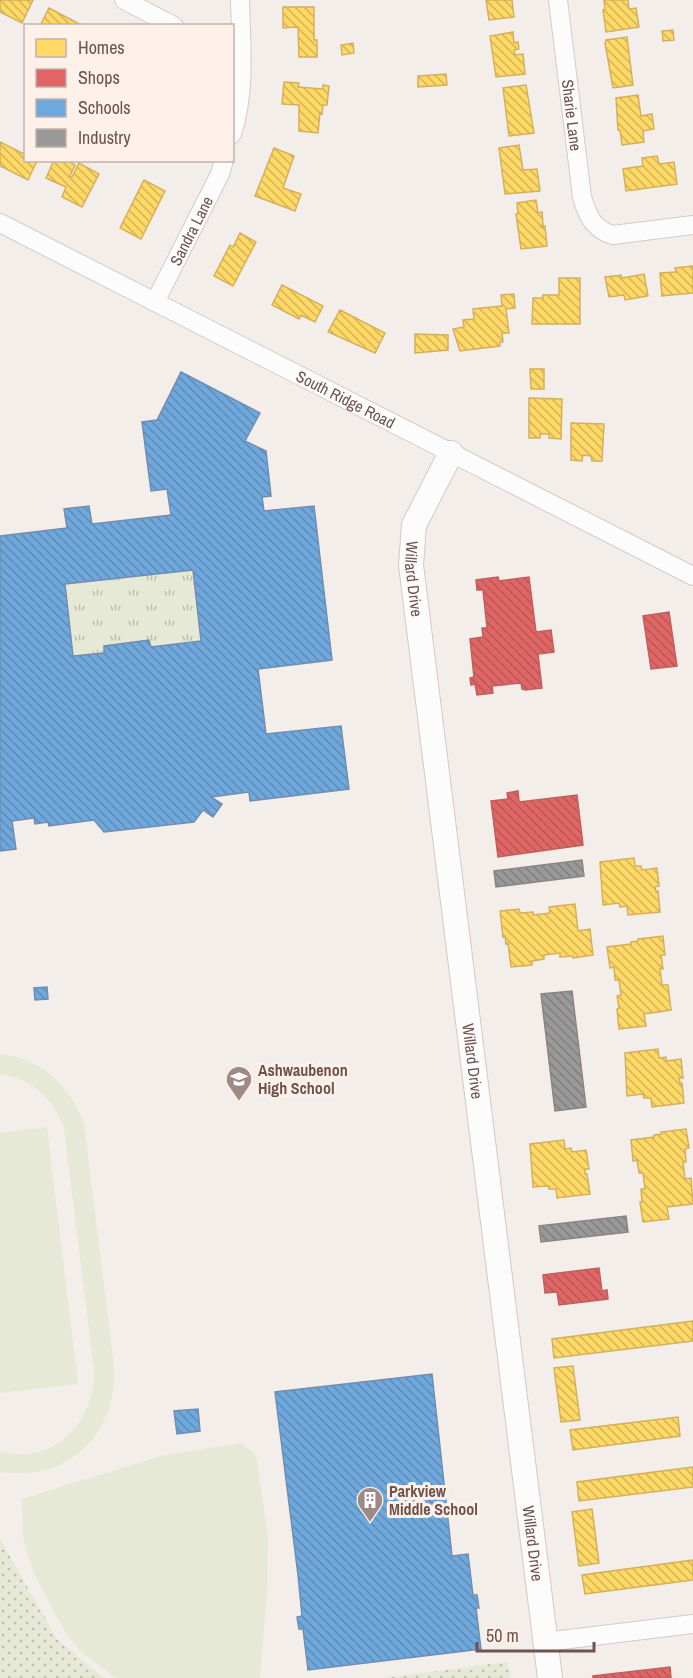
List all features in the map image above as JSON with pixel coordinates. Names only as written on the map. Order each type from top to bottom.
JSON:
[{"type":"street","points":[[124,0],[170,24]]},
{"type":"street","points":[[234,128],[238,115],[237,58],[240,0]]},
{"type":"street","name":"Sharie Lane","points":[[558,0],[585,208],[597,227],[613,235],[693,225]]},
{"type":"street","name":"Sandra Lane","points":[[155,302],[220,174],[223,162]]},
{"type":"street","name":"South Ridge Road","points":[[0,223],[693,576]]},
{"type":"street","name":"Willard Drive","points":[[451,453],[414,525],[411,566],[550,1678]]},
{"type":"street","points":[[545,1642],[693,1624]]},
{"type":"green space","points":[[193,570],[201,641],[151,647],[104,647],[104,653],[73,656],[65,584]]},
{"type":"green space","points":[[0,1054],[28,1061],[52,1076],[70,1097],[84,1123],[114,1367],[113,1391],[107,1414],[97,1433],[84,1449],[67,1461],[47,1469],[25,1473],[0,1472],[0,1451],[20,1454],[38,1452],[54,1446],[68,1436],[88,1406],[93,1388],[94,1369],[64,1128],[48,1099],[32,1085],[12,1076],[0,1074]]},
{"type":"green space","points":[[47,1127],[78,1384],[0,1393],[0,1133]]},
{"type":"green space","points":[[241,1443],[256,1454],[268,1537],[267,1593],[260,1678],[116,1678],[82,1653],[65,1632],[34,1574],[23,1538],[22,1499],[161,1456]]},
{"type":"green space","points":[[0,1539],[57,1639],[104,1678],[0,1678]]},
{"type":"green space","points":[[507,1662],[511,1678],[384,1678]]},
{"type":"building: Homes","points":[[0,0],[33,0],[22,23],[0,12]]},
{"type":"building: Homes","points":[[486,0],[512,0],[514,17],[489,20]]},
{"type":"building: Homes","points":[[604,0],[628,0],[629,9],[636,8],[639,27],[606,32]]},
{"type":"building: Homes","points":[[283,7],[314,7],[314,40],[317,40],[317,57],[299,57],[298,27],[283,28]]},
{"type":"building: Homes","points":[[49,8],[79,24],[41,24]]},
{"type":"building: Homes","points":[[673,30],[674,40],[663,41],[662,31]]},
{"type":"building: Homes","points":[[513,32],[514,43],[518,42],[519,49],[514,50],[515,55],[523,54],[525,74],[496,77],[490,36]]},
{"type":"building: Homes","points":[[627,37],[633,85],[613,88],[605,43],[606,40]]},
{"type":"building: Homes","points":[[353,43],[354,53],[342,55],[341,45]]},
{"type":"building: Homes","points":[[446,74],[447,85],[418,87],[418,76]]},
{"type":"building: Homes","points":[[284,82],[299,83],[298,87],[323,89],[323,85],[329,86],[327,105],[323,105],[322,114],[320,113],[318,133],[299,131],[299,105],[282,104]]},
{"type":"building: Homes","points":[[526,85],[534,133],[509,136],[503,88]]},
{"type":"building: Homes","points":[[638,95],[641,116],[652,114],[654,129],[643,131],[644,142],[622,145],[620,130],[618,130],[616,98]]},
{"type":"building: Homes","points":[[0,142],[24,154],[24,162],[37,162],[28,180],[0,166]]},
{"type":"building: Homes","points":[[519,145],[523,170],[537,169],[540,191],[505,194],[499,148]]},
{"type":"building: Homes","points":[[274,148],[294,156],[283,188],[301,194],[295,211],[255,196]]},
{"type":"building: Homes","points":[[657,156],[659,164],[674,162],[677,184],[626,191],[623,169],[643,166],[642,158]]},
{"type":"building: Homes","points":[[53,162],[70,162],[75,165],[70,176],[72,177],[79,163],[99,174],[82,207],[62,197],[66,187],[46,178]]},
{"type":"building: Homes","points":[[144,180],[165,191],[141,239],[120,228]]},
{"type":"building: Homes","points":[[536,200],[538,213],[542,212],[543,225],[540,227],[545,226],[547,246],[521,249],[516,214],[518,214],[517,203]]},
{"type":"building: Homes","points":[[240,233],[256,242],[233,286],[214,276],[230,245],[233,247]]},
{"type":"building: Homes","points":[[693,266],[693,293],[662,296],[660,273],[676,272],[675,268]]},
{"type":"building: Homes","points":[[644,274],[648,296],[625,300],[624,295],[609,297],[605,277],[621,275],[622,278]]},
{"type":"building: Homes","points":[[559,278],[580,278],[580,324],[532,324],[533,298],[543,298],[543,295],[559,295]]},
{"type":"building: Homes","points":[[282,285],[323,306],[315,322],[301,315],[299,319],[272,305]]},
{"type":"building: Homes","points":[[514,294],[515,308],[506,309],[509,333],[502,333],[503,342],[500,342],[500,346],[460,351],[453,329],[464,327],[463,320],[474,319],[473,309],[502,306],[501,295]]},
{"type":"building: Homes","points":[[340,310],[385,333],[375,353],[328,332]]},
{"type":"building: Homes","points":[[415,334],[448,335],[448,350],[415,353]]},
{"type":"building: Homes","points":[[530,369],[544,369],[544,389],[531,389]]},
{"type":"building: Homes","points":[[529,398],[562,399],[561,439],[549,438],[549,434],[540,434],[540,438],[529,438]]},
{"type":"building: Homes","points":[[571,423],[604,424],[602,461],[592,461],[591,456],[583,455],[582,461],[571,460]]},
{"type":"building: Homes","points":[[634,858],[635,866],[641,866],[642,870],[657,868],[659,886],[655,887],[656,892],[658,891],[660,912],[628,915],[627,906],[620,907],[619,903],[603,905],[600,862]]},
{"type":"building: Homes","points":[[575,904],[578,931],[590,929],[593,955],[573,958],[573,956],[560,957],[560,953],[544,955],[544,959],[532,961],[532,965],[511,967],[508,943],[506,944],[505,936],[503,937],[500,911],[519,909],[520,913],[533,912],[533,915],[550,913],[549,907]]},
{"type":"building: Homes","points":[[663,936],[665,955],[661,955],[663,969],[660,969],[662,985],[668,985],[671,1010],[644,1014],[646,1026],[619,1029],[617,996],[621,995],[619,980],[615,980],[614,967],[610,968],[607,947],[631,944],[638,939]]},
{"type":"building: Homes","points":[[658,1049],[659,1058],[666,1057],[666,1061],[681,1059],[683,1078],[679,1078],[682,1083],[684,1103],[652,1107],[651,1098],[644,1098],[643,1094],[627,1096],[625,1053]]},
{"type":"building: Homes","points":[[686,1129],[689,1148],[685,1149],[686,1162],[683,1162],[685,1179],[691,1178],[693,1204],[667,1207],[669,1219],[643,1222],[640,1202],[642,1202],[641,1189],[645,1189],[643,1173],[639,1173],[637,1160],[633,1161],[631,1140],[654,1137],[654,1135],[662,1134],[661,1132]]},
{"type":"building: Homes","points":[[564,1140],[565,1149],[571,1148],[572,1152],[586,1150],[589,1169],[585,1169],[585,1174],[587,1174],[590,1194],[557,1198],[556,1189],[549,1189],[549,1186],[533,1187],[530,1144]]},
{"type":"building: Homes","points":[[693,1321],[693,1341],[554,1358],[552,1339]]},
{"type":"building: Homes","points":[[573,1366],[580,1420],[561,1422],[554,1368]]},
{"type":"building: Homes","points":[[678,1417],[680,1436],[573,1450],[570,1430]]},
{"type":"building: Homes","points":[[693,1467],[693,1487],[579,1501],[577,1482]]},
{"type":"building: Homes","points":[[592,1509],[599,1563],[579,1566],[572,1512]]},
{"type":"building: Homes","points":[[693,1560],[693,1580],[585,1594],[582,1575]]},
{"type":"building: Shops","points":[[498,577],[499,581],[529,577],[536,632],[551,630],[554,652],[538,654],[542,688],[525,690],[522,689],[521,683],[492,686],[493,693],[477,695],[475,684],[471,685],[470,678],[474,677],[470,639],[483,637],[482,628],[487,628],[483,590],[477,590],[476,580]]},
{"type":"building: Shops","points":[[669,612],[677,666],[651,669],[643,616]]},
{"type":"building: Shops","points":[[518,791],[519,802],[577,795],[583,845],[498,857],[491,801],[508,799],[507,793]]},
{"type":"building: Shops","points":[[599,1268],[602,1291],[607,1290],[608,1299],[559,1305],[557,1292],[545,1293],[543,1275]]},
{"type":"building: Shops","points":[[670,1667],[671,1678],[593,1678],[593,1676]]},
{"type":"building: Schools","points":[[181,372],[260,413],[245,441],[266,451],[271,496],[262,497],[264,511],[314,506],[332,660],[258,669],[266,734],[341,726],[349,789],[250,801],[249,792],[211,797],[222,804],[213,817],[203,810],[194,822],[104,832],[94,820],[49,826],[48,822],[35,824],[34,818],[12,821],[16,849],[0,851],[0,536],[67,528],[64,509],[89,506],[92,524],[171,515],[167,489],[151,491],[142,422],[157,420]],"holes":[[[193,570],[201,641],[151,647],[149,640],[104,646],[104,653],[73,656],[65,584]]]},
{"type":"building: Schools","points":[[47,987],[48,999],[35,1000],[34,988]]},
{"type":"building: Schools","name":"Parkview Middle School","points":[[432,1374],[452,1556],[468,1554],[473,1595],[477,1595],[479,1608],[476,1608],[481,1649],[308,1670],[303,1629],[299,1629],[297,1617],[302,1616],[298,1575],[275,1392]]},
{"type":"building: Schools","points":[[198,1409],[200,1431],[177,1434],[174,1411]]},
{"type":"building: Industry","points":[[582,860],[584,876],[496,887],[494,871]]},
{"type":"building: Industry","points":[[572,991],[586,1107],[555,1111],[541,994]]},
{"type":"building: Industry","points":[[626,1216],[628,1232],[541,1242],[539,1226]]},
{"type":"place","name":"Ashwaubenon High School","points":[[239,1102]]},
{"type":"place","name":"Parkview Middle School","points":[[370,1523]]}]
